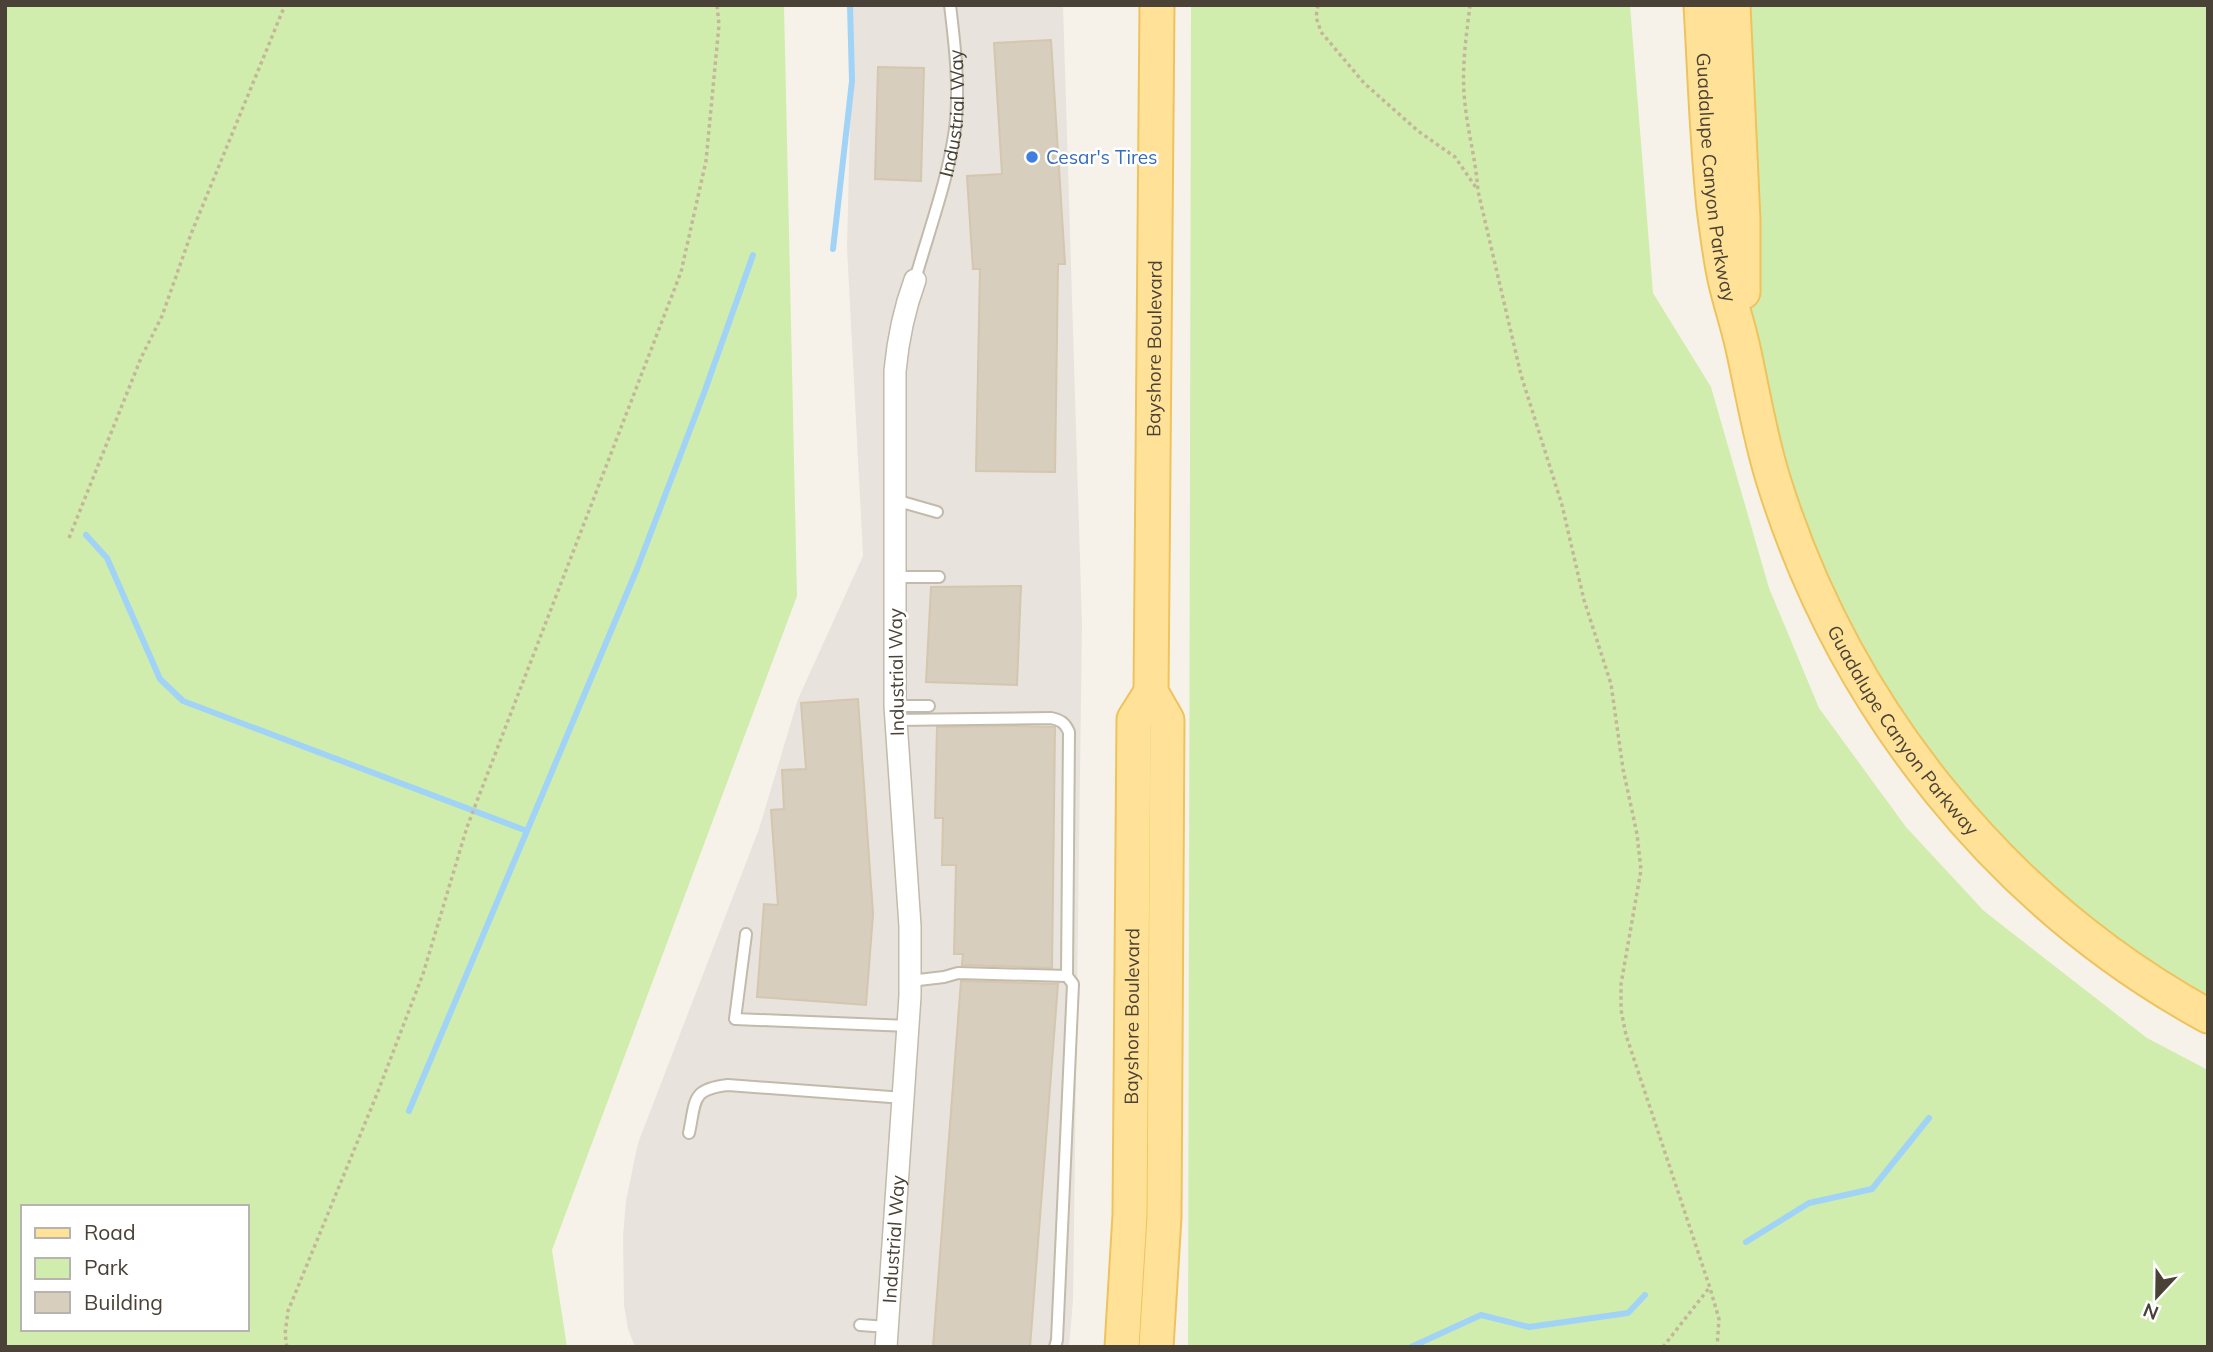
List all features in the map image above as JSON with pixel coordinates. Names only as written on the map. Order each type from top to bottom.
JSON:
[{"type":"main road","name":"Bayshore Boulevard","points":[[1156,1347],[1164,1217],[1167,720],[1151,692],[1157,5]]},
{"type":"main road","name":"Guadalupe Canyon Parkway","points":[[1701,5],[1714,209],[1724,278],[1743,347],[1773,481],[1804,566],[1843,648],[1890,726],[1945,799],[1975,833],[2074,926],[2138,974],[2208,1016]]},
{"type":"main road","name":"Guadalupe Canyon Parkway","points":[[1733,5],[1744,220],[1743,347]]},
{"type":"main road","name":"Bayshore Boulevard","points":[[1122,1347],[1130,1215],[1134,719],[1151,692]]},
{"type":"street","name":"Industrial Way","points":[[887,1337],[910,981],[910,926],[895,713],[895,371],[898,338],[915,280]]},
{"type":"lane","name":"Industrial Way","points":[[915,280],[948,166],[955,128],[956,55],[950,5]]},
{"type":"lane","points":[[895,500],[937,512]]},
{"type":"lane","points":[[895,577],[939,577]]},
{"type":"lane","points":[[895,713],[929,706]]},
{"type":"lane","points":[[895,713],[1051,718],[1063,722],[1069,732],[1068,976],[1073,984],[1055,1347]]},
{"type":"lane","points":[[746,934],[735,1019],[909,1027]]},
{"type":"lane","points":[[910,981],[958,973],[1068,976]]},
{"type":"lane","points":[[690,1133],[696,1100],[702,1090],[709,1087],[728,1085],[904,1098]]},
{"type":"lane","points":[[860,1325],[887,1337]]},
{"type":"path","points":[[69,538],[141,358],[162,316],[191,234],[285,5]]},
{"type":"path","points":[[287,1347],[285,1334],[288,1311],[419,986],[467,827],[681,272],[706,161],[719,25],[717,5]]},
{"type":"path","points":[[1318,5],[1316,17],[1321,32],[1364,83],[1418,131],[1455,157],[1478,191]]},
{"type":"path","points":[[1470,5],[1464,55],[1464,103],[1477,168],[1478,191],[1521,375],[1562,505],[1584,600],[1611,684],[1623,769],[1637,834],[1641,870],[1621,984],[1621,1010],[1626,1035],[1710,1288],[1718,1319],[1717,1347]]},
{"type":"path","points":[[1663,1347],[1710,1288]]},
{"type":"shaded area","points":[[853,5],[1063,5],[1082,624],[1073,1300],[1069,1347],[635,1347],[628,1329],[624,1305],[623,1236],[626,1201],[638,1143],[759,829],[798,699],[863,556],[847,247]]},
{"type":"green space","points":[[5,5],[784,5],[797,596],[552,1250],[567,1347],[5,1347]]},
{"type":"green space","points":[[1191,5],[1630,5],[1653,293],[1711,387],[1769,588],[1819,708],[1906,827],[1984,911],[2147,1038],[2208,1070],[2208,1347],[1188,1347]]},
{"type":"green space","points":[[1733,5],[2208,5],[2208,1016],[2109,954],[1865,688],[1751,392]]},
{"type":"building","points":[[1051,40],[1065,264],[1058,264],[1055,472],[976,471],[980,269],[973,269],[967,176],[1002,174],[994,43]]},
{"type":"building","points":[[878,67],[924,68],[921,181],[875,179]]},
{"type":"building","points":[[1021,586],[1017,685],[926,682],[931,587]]},
{"type":"building","points":[[858,699],[873,914],[866,1005],[757,997],[764,904],[778,905],[771,810],[784,809],[782,770],[806,769],[801,703]]},
{"type":"building","points":[[937,727],[1055,727],[1052,968],[962,965],[963,954],[954,954],[956,865],[942,865],[943,818],[935,818]]},
{"type":"building","points":[[961,981],[1058,984],[1030,1347],[933,1347]]},
{"type":"waterway","points":[[833,249],[852,81],[850,5]]},
{"type":"waterway","points":[[527,831],[637,569],[753,255]]},
{"type":"waterway","points":[[86,535],[107,558],[160,679],[183,701],[527,831],[409,1111]]},
{"type":"waterway","points":[[1746,1242],[1809,1203],[1872,1189],[1929,1118]]},
{"type":"waterway","points":[[1411,1347],[1481,1315],[1529,1327],[1628,1313],[1645,1295]]},
{"type":"place","name":"Cesar's Tires","points":[[1032,157]]}]
